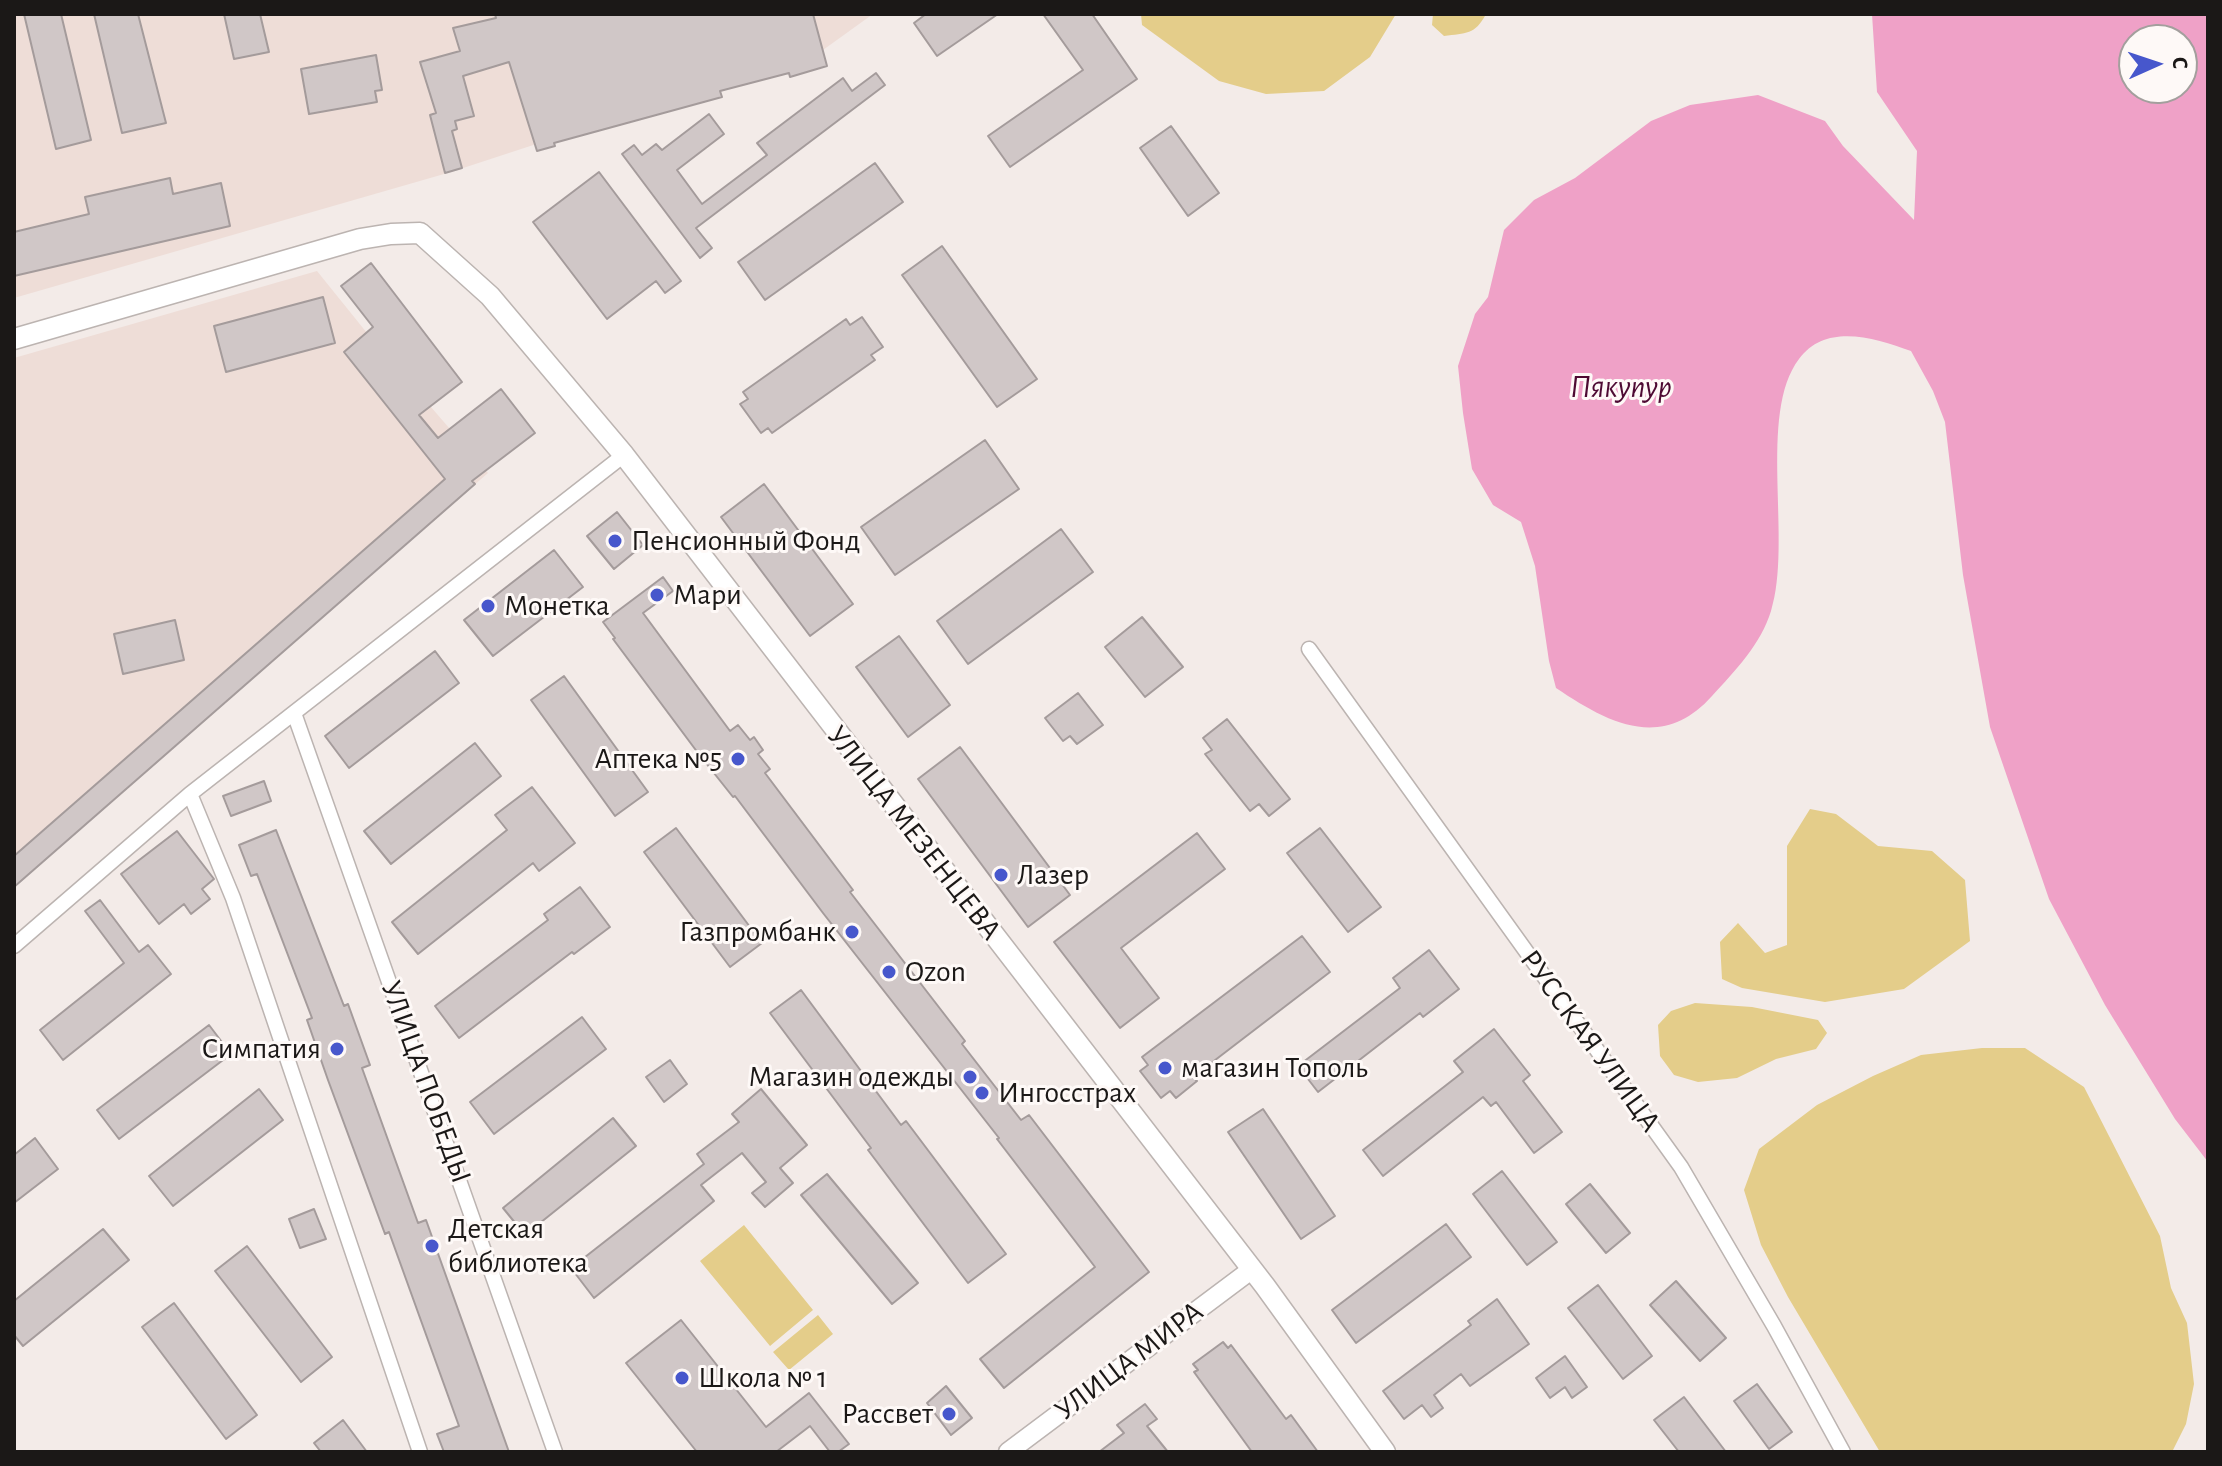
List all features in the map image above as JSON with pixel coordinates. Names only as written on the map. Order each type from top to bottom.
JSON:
[{"type":"main road","name":"УЛИЦА МЕЗЕНЦЕВА","points":[[14,339],[360,239],[420,233],[490,296],[624,455],[1251,1270],[1385,1452]]},
{"type":"street","points":[[14,946],[190,794],[624,455]]},
{"type":"street","name":"РУССКАЯ УЛИЦА","points":[[1309,649],[1681,1167],[1843,1452]]},
{"type":"street","name":"УЛИЦА ПОБЕДЫ","points":[[294,713],[555,1452]]},
{"type":"street","points":[[190,794],[233,898],[420,1452]]},
{"type":"street","name":"УЛИЦА МИРА","points":[[1008,1452],[1251,1270]]},
{"type":"shaded area","points":[[14,14],[873,14],[823,50],[451,172],[14,298]]},
{"type":"shaded area","points":[[1141,14],[1396,14],[1370,57],[1324,91],[1266,94],[1219,81],[1142,25]]},
{"type":"shaded area","points":[[1433,14],[1486,14],[1474,29],[1444,36],[1432,25]]},
{"type":"shaded area","points":[[317,271],[488,473],[14,887],[14,358]]},
{"type":"shaded area","points":[[1810,809],[1836,814],[1878,846],[1932,851],[1965,880],[1970,941],[1904,989],[1825,1002],[1742,988],[1722,979],[1720,942],[1738,923],[1765,953],[1787,945],[1787,846]]},
{"type":"shaded area","points":[[1695,1003],[1752,1007],[1818,1020],[1827,1033],[1816,1049],[1776,1059],[1737,1078],[1698,1082],[1674,1075],[1660,1056],[1658,1025],[1671,1011]]},
{"type":"shaded area","points":[[1982,1048],[2025,1048],[2084,1087],[2160,1236],[2171,1288],[2187,1323],[2194,1384],[2186,1424],[2172,1452],[1880,1452],[1788,1297],[1761,1245],[1744,1190],[1759,1149],[1817,1105],[1873,1076],[1921,1055]]},
{"type":"shaded area","points":[[744,1225],[813,1310],[770,1346],[700,1261]]},
{"type":"shaded area","points":[[818,1315],[833,1334],[789,1370],[773,1352]]},
{"type":"water","name":"Пякупур","points":[[1872,14],[2208,14],[2208,1162],[2175,1119],[2105,1005],[2049,899],[1990,727],[1963,575],[1945,422],[1933,391],[1911,351],[1867,338],[1837,337],[1823,340],[1799,359],[1787,383],[1780,412],[1777,445],[1777,583],[1767,623],[1730,677],[1693,713],[1674,723],[1654,727],[1615,721],[1556,688],[1535,566],[1521,522],[1493,505],[1472,469],[1458,366],[1475,314],[1488,297],[1504,230],[1534,200],[1575,178],[1651,121],[1690,105],[1758,95],[1825,121],[1843,146],[1914,220],[1917,151],[1877,92]]},
{"type":"building","points":[[24,14],[61,14],[91,140],[56,149]]},
{"type":"building","points":[[94,14],[138,14],[166,123],[122,133]]},
{"type":"building","points":[[224,14],[260,14],[269,52],[234,59]]},
{"type":"building","points":[[495,14],[813,14],[827,66],[720,91],[722,97],[554,143],[555,146],[537,151],[509,62],[463,76],[474,116],[455,121],[457,129],[452,131],[462,168],[445,173],[430,115],[436,113],[420,62],[460,51],[453,28],[496,18]]},
{"type":"building","points":[[926,14],[998,14],[937,56],[914,23]]},
{"type":"building","points":[[1043,14],[1092,14],[1137,79],[1010,167],[988,136],[1083,70]]},
{"type":"building","points":[[376,55],[382,90],[375,91],[377,102],[309,114],[301,69]]},
{"type":"building","points":[[876,73],[885,85],[696,228],[712,248],[700,258],[622,154],[634,145],[642,155],[656,144],[662,150],[709,114],[724,134],[677,170],[702,204],[767,155],[757,143],[843,78],[852,91]]},
{"type":"building","points":[[1171,126],[1219,193],[1188,216],[1140,148]]},
{"type":"building","points":[[875,163],[903,202],[765,300],[738,262]]},
{"type":"building","points":[[599,172],[681,281],[665,293],[656,281],[607,319],[533,222]]},
{"type":"building","points":[[170,178],[173,194],[221,183],[230,226],[14,276],[14,232],[89,214],[85,197]]},
{"type":"building","points":[[942,246],[1037,379],[997,407],[902,275]]},
{"type":"building","points":[[371,263],[462,382],[419,415],[438,438],[501,389],[535,433],[472,481],[475,484],[14,887],[14,856],[445,479],[344,352],[373,327],[341,286]]},
{"type":"building","points":[[323,297],[335,343],[226,372],[214,326]]},
{"type":"building","points":[[862,317],[883,347],[871,355],[875,360],[772,433],[768,428],[761,433],[740,404],[748,399],[743,392],[846,319],[850,325]]},
{"type":"building","points":[[985,440],[1019,489],[895,575],[861,527]]},
{"type":"building","points":[[764,484],[853,604],[810,636],[721,517]]},
{"type":"building","name":"Пенсионный Фонд","points":[[617,512],[643,545],[614,569],[587,536]]},
{"type":"building","points":[[1061,529],[1093,572],[968,664],[937,621]]},
{"type":"building","points":[[554,550],[583,587],[493,656],[464,620]]},
{"type":"building","points":[[663,577],[673,591],[643,613],[730,731],[738,725],[750,740],[754,737],[763,750],[758,754],[770,769],[765,773],[853,890],[850,892],[965,1041],[962,1044],[1021,1120],[1029,1115],[1149,1272],[1004,1388],[980,1359],[1095,1267],[613,639],[603,622]]},
{"type":"building","points":[[1142,617],[1183,667],[1145,697],[1105,647]]},
{"type":"building","points":[[175,620],[184,660],[123,674],[114,634]]},
{"type":"building","points":[[899,636],[950,705],[908,737],[856,667]]},
{"type":"building","points":[[435,651],[459,683],[349,768],[325,736]]},
{"type":"building","points":[[564,676],[648,792],[615,816],[531,700]]},
{"type":"building","points":[[1078,693],[1103,725],[1077,744],[1070,736],[1063,741],[1045,718]]},
{"type":"building","points":[[1227,719],[1290,799],[1269,816],[1259,804],[1250,811],[1205,754],[1212,750],[1203,738]]},
{"type":"building","points":[[475,743],[501,776],[391,864],[364,831]]},
{"type":"building","points":[[960,747],[1070,895],[1028,927],[918,779]]},
{"type":"building","points":[[264,781],[271,801],[231,816],[223,796]]},
{"type":"building","points":[[532,787],[575,843],[539,871],[533,863],[418,954],[392,922],[507,830],[495,815]]},
{"type":"building","points":[[676,828],[762,943],[730,967],[644,852]]},
{"type":"building","points":[[1320,828],[1381,907],[1348,932],[1287,853]]},
{"type":"building","points":[[276,830],[344,1006],[348,1004],[370,1065],[362,1068],[418,1223],[426,1220],[509,1452],[444,1452],[437,1434],[459,1426],[389,1232],[385,1234],[328,1080],[307,1020],[312,1018],[257,874],[251,876],[239,845]]},
{"type":"building","points":[[177,831],[214,879],[202,889],[210,899],[191,914],[184,904],[159,924],[121,874]]},
{"type":"building","points":[[1197,833],[1225,869],[1121,948],[1159,998],[1120,1028],[1054,942]]},
{"type":"building","points":[[580,887],[610,927],[459,1038],[435,1006],[548,920],[544,914]]},
{"type":"building","points":[[100,900],[139,952],[148,945],[171,974],[63,1060],[40,1030],[124,963],[85,911]]},
{"type":"building","points":[[1302,936],[1330,972],[1193,1077],[1197,1081],[1176,1098],[1170,1091],[1161,1098],[1140,1071],[1148,1065],[1142,1057]]},
{"type":"building","points":[[1429,950],[1459,989],[1423,1017],[1420,1013],[1318,1092],[1298,1066],[1400,988],[1393,978]]},
{"type":"building","points":[[801,990],[901,1125],[906,1121],[1006,1254],[968,1283],[770,1013]]},
{"type":"building","points":[[582,1017],[606,1049],[494,1134],[470,1102]]},
{"type":"building","points":[[209,1025],[231,1054],[119,1139],[97,1110]]},
{"type":"building","points":[[1494,1029],[1530,1075],[1523,1081],[1562,1132],[1534,1153],[1496,1102],[1491,1106],[1483,1097],[1383,1176],[1363,1150],[1463,1072],[1454,1061]]},
{"type":"building","points":[[670,1060],[687,1084],[664,1102],[646,1077]]},
{"type":"building","points":[[259,1089],[283,1120],[173,1206],[149,1176]]},
{"type":"building","points":[[761,1089],[807,1145],[780,1168],[793,1183],[765,1207],[752,1193],[766,1182],[742,1153],[701,1185],[714,1201],[594,1298],[571,1268],[704,1164],[697,1154],[739,1122],[732,1114]]},
{"type":"building","points":[[1263,1109],[1335,1216],[1301,1239],[1228,1132]]},
{"type":"building","points":[[613,1118],[636,1146],[525,1235],[503,1208]]},
{"type":"building","points":[[35,1138],[58,1169],[14,1203],[14,1155]]},
{"type":"building","points":[[1502,1171],[1557,1242],[1527,1265],[1473,1194]]},
{"type":"building","points":[[827,1174],[918,1283],[892,1304],[801,1195]]},
{"type":"building","points":[[1590,1184],[1630,1233],[1606,1253],[1566,1204]]},
{"type":"building","points":[[314,1209],[326,1239],[300,1248],[289,1219]]},
{"type":"building","points":[[1446,1224],[1471,1257],[1356,1343],[1332,1310]]},
{"type":"building","points":[[103,1229],[129,1260],[23,1346],[14,1335],[14,1301]]},
{"type":"building","points":[[247,1246],[332,1357],[301,1382],[215,1271]]},
{"type":"building","points":[[1676,1281],[1726,1338],[1700,1361],[1650,1305]]},
{"type":"building","points":[[1598,1285],[1652,1356],[1623,1379],[1568,1308]]},
{"type":"building","points":[[1497,1299],[1529,1344],[1470,1386],[1461,1374],[1434,1395],[1443,1408],[1431,1417],[1422,1405],[1404,1419],[1383,1391],[1471,1325],[1468,1321]]},
{"type":"building","points":[[174,1303],[257,1415],[226,1439],[142,1327]]},
{"type":"building","name":"Школа № 1","points":[[681,1320],[766,1427],[809,1393],[849,1444],[838,1452],[830,1452],[810,1426],[776,1452],[697,1452],[626,1363]]},
{"type":"building","points":[[1223,1342],[1228,1348],[1231,1345],[1286,1419],[1291,1415],[1318,1452],[1252,1452],[1194,1372],[1198,1370],[1193,1364]]},
{"type":"building","points":[[1565,1356],[1587,1387],[1572,1398],[1565,1387],[1550,1398],[1536,1378]]},
{"type":"building","points":[[1757,1384],[1792,1432],[1769,1449],[1734,1401]]},
{"type":"building","points":[[946,1386],[972,1418],[951,1435],[927,1403]]},
{"type":"building","points":[[1684,1397],[1726,1452],[1679,1452],[1654,1420]]},
{"type":"building","points":[[1145,1404],[1157,1419],[1147,1426],[1168,1452],[1099,1452],[1124,1433],[1117,1425]]},
{"type":"building","points":[[343,1420],[367,1452],[321,1452],[314,1443]]},
{"type":"place","name":"Пенсионный Фонд","points":[[615,541]]},
{"type":"place","name":"Мари","points":[[657,595]]},
{"type":"place","name":"Монетка","points":[[488,606]]},
{"type":"place","name":"Аптека №5","points":[[738,759]]},
{"type":"place","name":"Лазер","points":[[1001,875]]},
{"type":"place","name":"Газпромбанк","points":[[852,932]]},
{"type":"place","name":"Ozon","points":[[889,972]]},
{"type":"place","name":"Симпатия","points":[[337,1049]]},
{"type":"place","name":"магазин Тополь","points":[[1165,1068]]},
{"type":"place","name":"Магазин одежды","points":[[970,1077]]},
{"type":"place","name":"Ингосстрах","points":[[982,1093]]},
{"type":"place","name":"Детская библиотека","points":[[432,1246]]},
{"type":"place","name":"Школа № 1","points":[[682,1378]]},
{"type":"place","name":"Рассвет","points":[[949,1414]]}]
